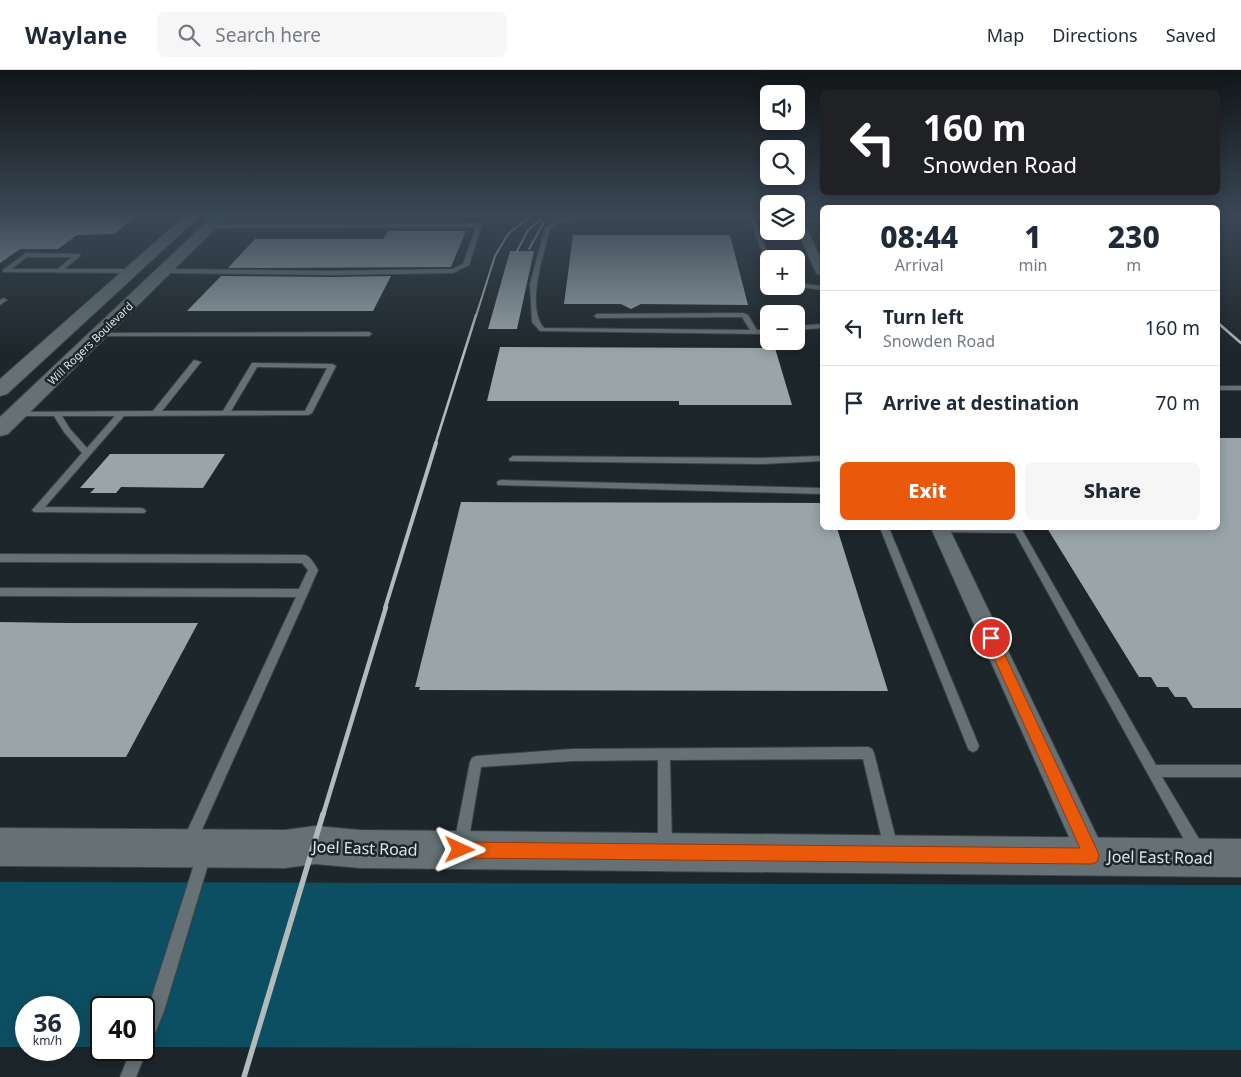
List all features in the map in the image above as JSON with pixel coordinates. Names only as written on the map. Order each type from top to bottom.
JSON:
[{"type":"main road","name":"Will Rogers Boulevard","points":[[3,385],[145,261]]},
{"type":"main road","name":"Will Rogers Boulevard","points":[[0,429],[175,261]]},
{"type":"main road","points":[[134,271],[164,271]]},
{"type":"main road","points":[[3,385],[49,382]]},
{"type":"main road","name":"Joel East Road","points":[[0,847],[285,849],[315,845],[360,850],[1241,858]]},
{"type":"street","points":[[942,530],[1092,856]]},
{"type":"lane","points":[[18,261],[5,271],[134,271]]},
{"type":"lane","points":[[60,270],[71,261]]},
{"type":"lane","points":[[164,271],[332,273],[452,271],[466,265],[467,261]]},
{"type":"lane","points":[[539,261],[533,284],[535,322],[542,330],[760,333]]},
{"type":"lane","points":[[805,286],[820,288]]},
{"type":"lane","points":[[597,316],[743,315],[746,316],[755,333]]},
{"type":"lane","points":[[805,327],[820,326]]},
{"type":"lane","points":[[98,335],[369,334]]},
{"type":"lane","points":[[156,413],[197,362]]},
{"type":"lane","points":[[16,414],[308,413],[332,366],[255,365],[226,413]]},
{"type":"lane","points":[[1220,388],[1241,388]]},
{"type":"lane","points":[[122,413],[37,510],[141,510]]},
{"type":"lane","points":[[57,414],[67,430],[88,453]]},
{"type":"lane","points":[[513,459],[762,461],[820,459]]},
{"type":"lane","points":[[501,483],[820,491]]},
{"type":"lane","points":[[885,530],[973,746]]},
{"type":"lane","points":[[1018,530],[1152,772],[1202,857]]},
{"type":"lane","points":[[0,558],[305,559],[313,570],[196,848],[155,1013]]},
{"type":"lane","points":[[0,592],[302,593]]},
{"type":"lane","points":[[460,850],[476,762],[572,755],[868,753],[893,854]]},
{"type":"lane","points":[[664,754],[665,852]]},
{"type":"lane","points":[[1152,772],[1241,770]]},
{"type":"lane","points":[[128,1077],[135,1061]]},
{"type":"shaded area","points":[[0,882],[1241,885],[1241,1050],[155,1047],[155,996],[90,996],[90,1047],[80,1047],[80,996],[15,996],[15,1047],[0,1047]]},
{"type":"building","points":[[235,261],[454,261],[451,267],[228,268]]},
{"type":"building","points":[[507,261],[532,261],[517,329],[488,329]]},
{"type":"building","points":[[570,261],[737,261],[748,305],[641,304],[631,309],[621,304],[564,304]]},
{"type":"building","points":[[221,276],[391,276],[373,311],[187,311]]},
{"type":"building","points":[[500,347],[760,348],[760,350],[776,350],[792,405],[679,405],[679,401],[487,401]]},
{"type":"building","points":[[1220,438],[1241,438],[1241,708],[1193,708],[1186,697],[1175,697],[1168,687],[1157,687],[1151,677],[1139,677],[1048,530],[1220,530]]},
{"type":"building","points":[[110,454],[225,454],[203,488],[121,487],[116,493],[90,493],[95,488],[80,488]]},
{"type":"building","points":[[461,502],[820,503],[820,530],[838,530],[888,691],[419,690],[420,687],[415,687]]},
{"type":"building","points":[[0,622],[198,623],[126,757],[0,757]]},
{"type":"railway","points":[[476,316],[493,261]]},
{"type":"railway","points":[[435,445],[476,315]]},
{"type":"railway","points":[[1220,325],[1241,343]]},
{"type":"railway","points":[[385,608],[436,443]]},
{"type":"railway","points":[[323,815],[386,607]]},
{"type":"railway","points":[[244,1077],[323,814]]},
{"type":"route","points":[[460,850],[1092,856],[991,638]]}]
